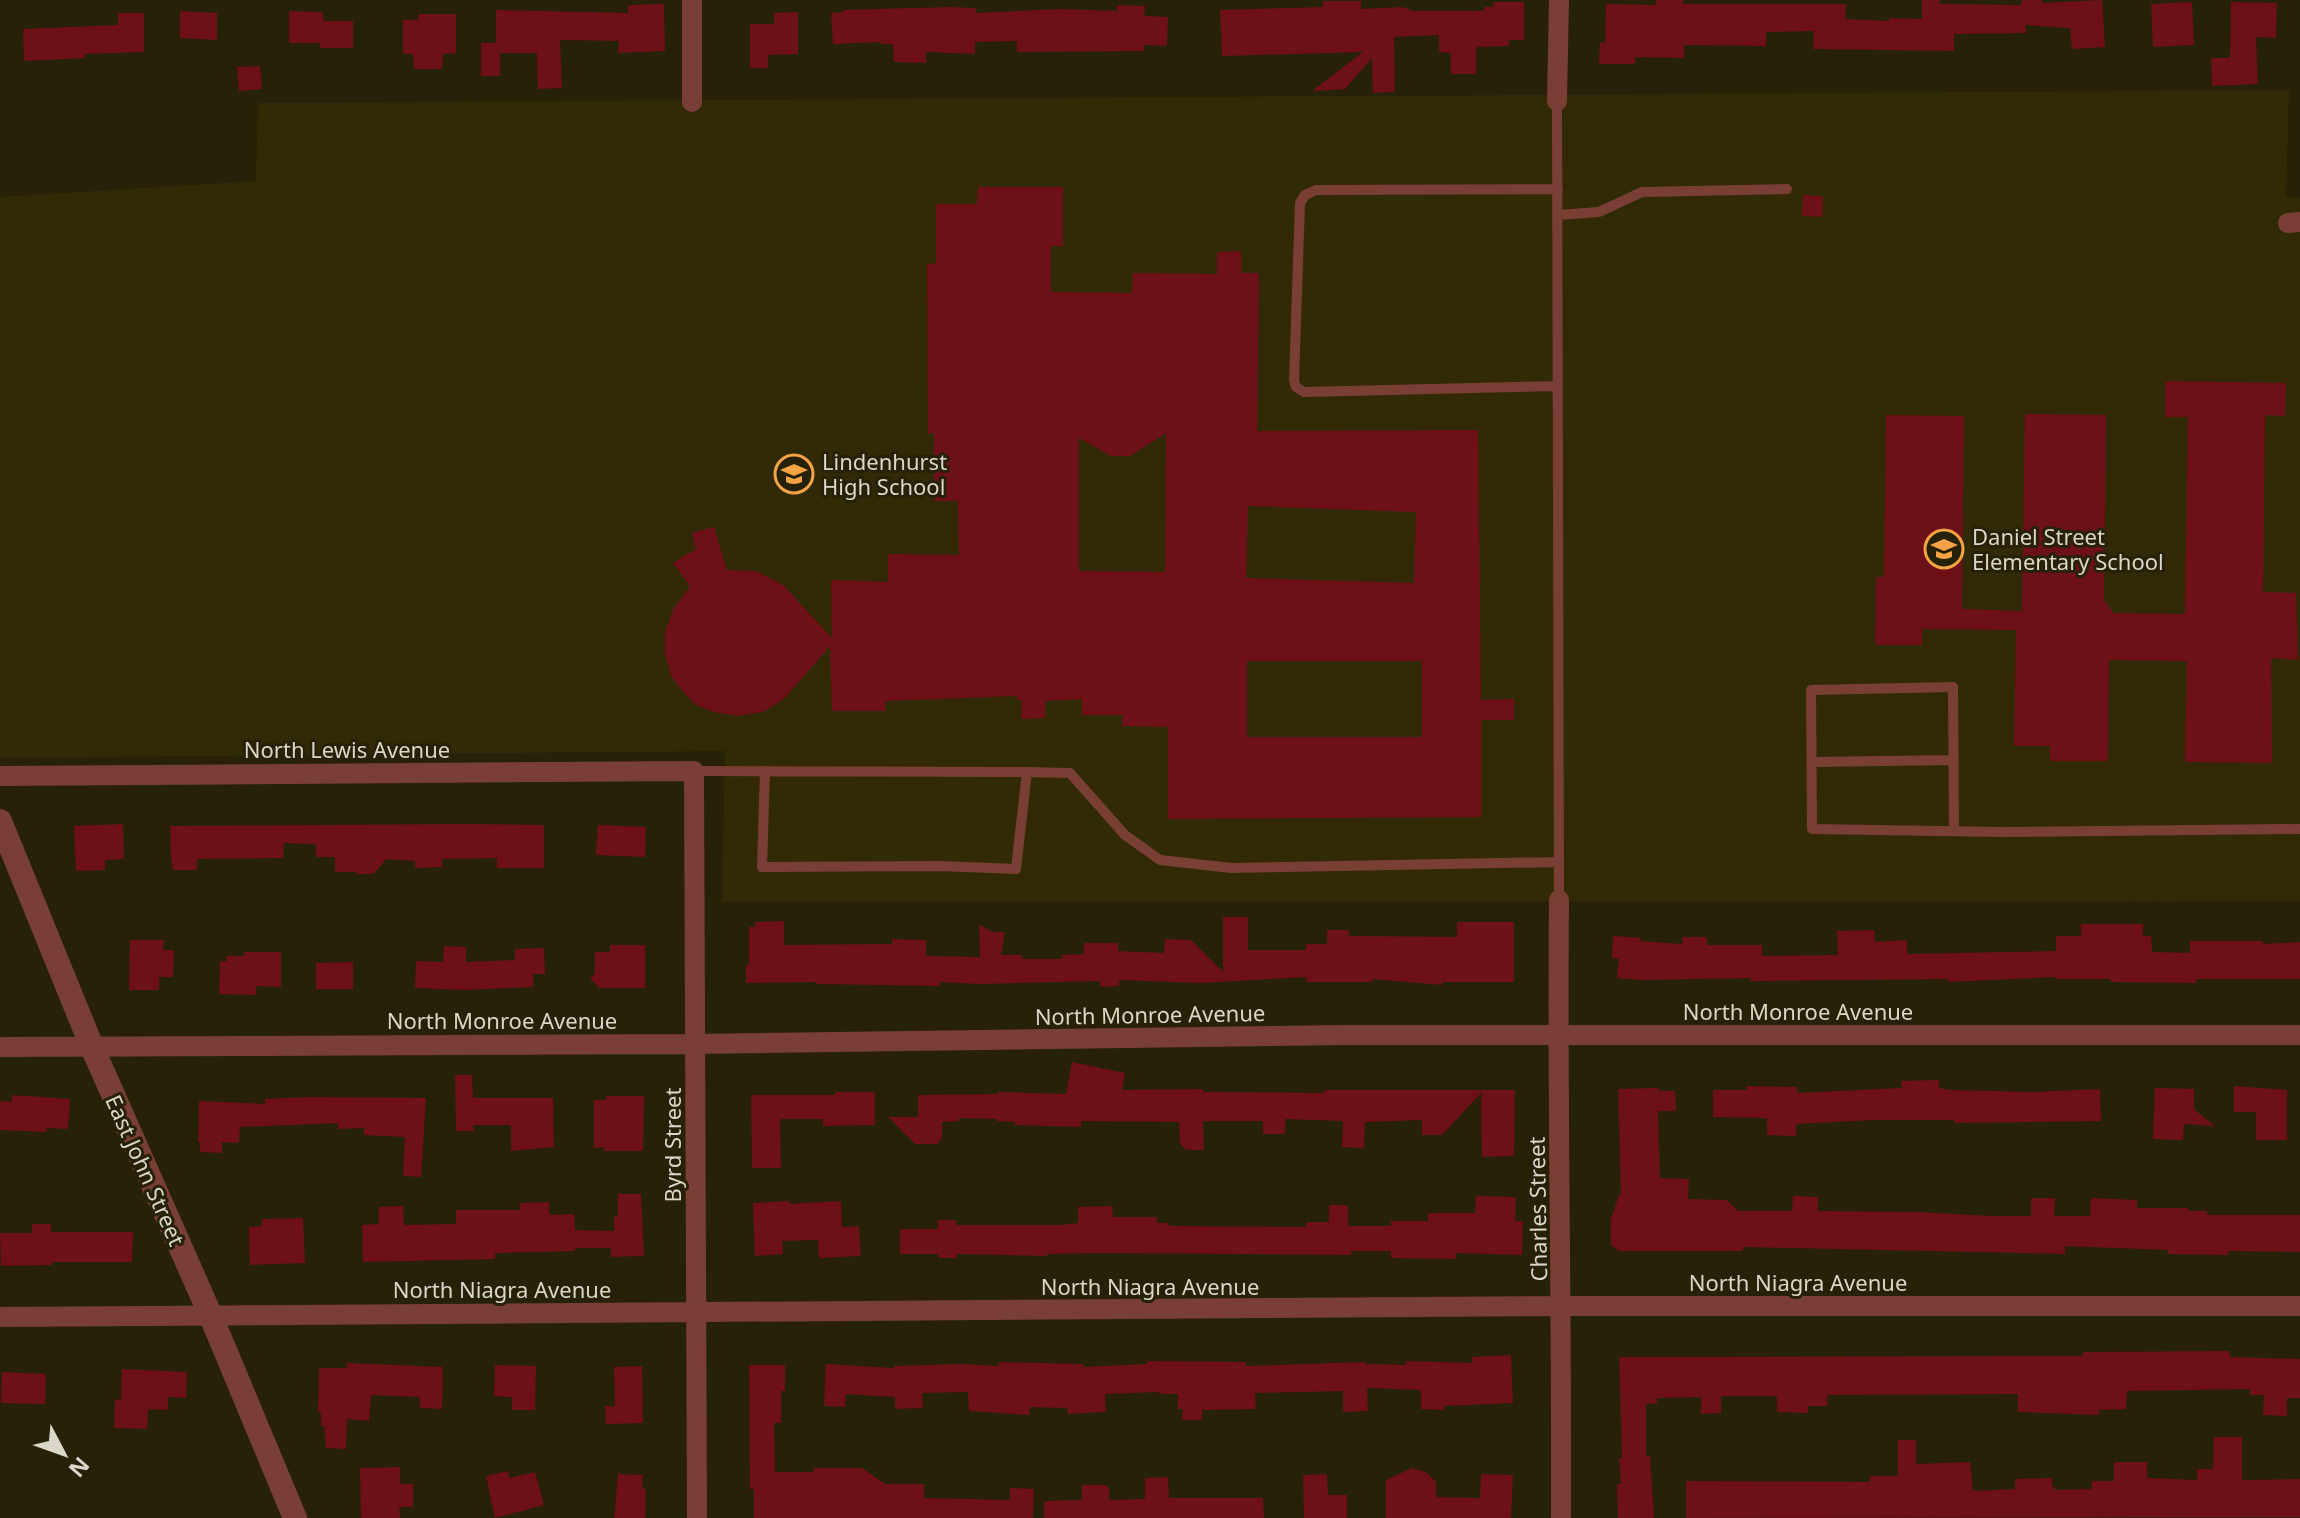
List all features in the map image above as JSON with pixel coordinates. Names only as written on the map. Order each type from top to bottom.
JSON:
[{"type":"street","points":[[692,0],[692,102]]},
{"type":"street","points":[[1557,101],[1559,0]]},
{"type":"street","name":"North Lewis Avenue","points":[[0,776],[694,771]]},
{"type":"street","name":"Byrd Street","points":[[694,771],[697,1518]]},
{"type":"street","name":"East John Street","points":[[0,821],[92,1047],[210,1314],[295,1518]]},
{"type":"street","name":"Charles Street","points":[[1559,900],[1561,1518]]},
{"type":"street","name":"North Monroe Avenue","points":[[0,1047],[695,1044],[1344,1035],[2300,1035]]},
{"type":"street","name":"North Niagra Avenue","points":[[0,1317],[1562,1306],[2300,1306]]},
{"type":"lane","points":[[1557,101],[1559,900]]},
{"type":"lane","points":[[1558,189],[1316,190],[1305,195],[1300,203],[1294,380],[1296,387],[1304,392],[1558,386]]},
{"type":"lane","points":[[1557,215],[1599,212],[1642,192],[1787,189]]},
{"type":"lane","points":[[1954,831],[1953,687],[1811,690],[1812,829],[1954,831],[2300,829]]},
{"type":"lane","points":[[1812,762],[1954,760]]},
{"type":"lane","points":[[694,771],[1070,773],[1125,835],[1160,860],[1231,868],[1559,862]]},
{"type":"lane","points":[[765,771],[762,867],[1016,869],[1027,772]]},
{"type":"shaded area","name":"Lindenhurst High School","points":[[2289,90],[2286,197],[2300,198],[2300,901],[722,902],[725,751],[0,758],[0,197],[256,181],[258,103]]},
{"type":"building","points":[[1656,0],[1683,0],[1683,4],[1846,4],[1845,19],[1889,21],[1889,18],[1922,19],[1922,0],[1940,0],[1940,4],[2021,5],[2022,0],[2042,0],[2042,3],[2102,0],[2105,47],[2072,49],[2070,28],[2026,25],[2026,33],[1954,34],[1954,51],[1813,49],[1814,31],[1766,32],[1766,46],[1684,45],[1684,58],[1635,57],[1635,64],[1599,64],[1600,43],[1605,43],[1606,4],[1656,5]]},
{"type":"building","points":[[1323,1],[1361,1],[1361,9],[1403,7],[1413,11],[1484,11],[1484,7],[1493,7],[1493,2],[1524,2],[1524,40],[1509,40],[1509,46],[1476,47],[1476,74],[1451,74],[1451,53],[1439,52],[1439,35],[1394,37],[1395,92],[1373,93],[1372,58],[1345,89],[1312,91],[1363,52],[1222,56],[1220,10],[1323,7]]},
{"type":"building","points":[[2192,2],[2194,45],[2153,47],[2151,4]]},
{"type":"building","points":[[2231,2],[2277,3],[2276,38],[2256,37],[2258,84],[2212,86],[2211,58],[2230,58]]},
{"type":"building","points":[[664,4],[665,51],[618,53],[619,41],[560,40],[562,88],[538,89],[537,53],[500,53],[500,76],[481,76],[481,43],[496,43],[496,10],[628,13],[628,5]]},
{"type":"building","points":[[1117,5],[1145,6],[1144,16],[1168,17],[1167,46],[1144,45],[1144,51],[1017,52],[1017,41],[975,42],[975,54],[926,52],[926,63],[894,62],[893,44],[833,44],[831,13],[842,10],[949,7],[976,8],[976,13],[1060,9],[1117,11]]},
{"type":"building","points":[[180,11],[217,13],[217,40],[180,38]]},
{"type":"building","points":[[289,11],[323,12],[323,21],[353,21],[353,48],[320,48],[320,43],[289,43]]},
{"type":"building","points":[[798,12],[798,54],[768,55],[768,68],[750,68],[750,24],[774,24],[774,13]]},
{"type":"building","points":[[118,13],[144,13],[144,52],[85,54],[85,58],[24,61],[23,29],[118,25]]},
{"type":"building","points":[[418,14],[456,14],[456,53],[443,54],[442,69],[414,69],[413,54],[403,54],[403,20],[419,20]]},
{"type":"building","points":[[260,66],[262,89],[239,91],[237,67]]},
{"type":"building","points":[[978,187],[1063,187],[1063,246],[1051,246],[1051,292],[1132,293],[1133,273],[1217,274],[1217,252],[1241,251],[1241,273],[1259,273],[1257,431],[1478,430],[1481,700],[1514,699],[1514,720],[1481,720],[1481,817],[1168,819],[1168,727],[1122,726],[1123,715],[1082,715],[1082,699],[1045,701],[1045,718],[1021,719],[1022,700],[1017,700],[1017,696],[885,701],[885,711],[832,711],[830,646],[784,699],[763,712],[737,716],[714,712],[696,705],[684,693],[671,676],[665,653],[665,632],[673,610],[690,586],[673,563],[696,549],[692,533],[714,527],[727,570],[756,571],[783,585],[832,638],[831,580],[888,582],[888,554],[959,555],[958,501],[934,501],[934,433],[928,434],[927,264],[936,263],[936,204],[977,204]],"holes":[[[1166,433],[1165,572],[1079,571],[1079,438],[1111,456],[1130,456]],[[1248,506],[1416,512],[1414,583],[1246,578]],[[1247,661],[1422,661],[1422,737],[1247,737]]]},
{"type":"building","points":[[1803,195],[1823,196],[1822,217],[1802,216]]},
{"type":"building","points":[[2165,381],[2286,383],[2285,416],[2265,415],[2263,592],[2296,593],[2298,660],[2271,658],[2272,763],[2185,762],[2187,661],[2109,660],[2108,761],[2050,761],[2050,746],[2014,746],[2016,630],[1922,629],[1922,645],[1875,645],[1876,577],[1884,577],[1886,415],[1964,416],[1962,609],[2022,611],[2025,414],[2106,415],[2104,600],[2113,613],[2185,614],[2188,417],[2165,417]]},
{"type":"building","points":[[123,824],[124,859],[105,860],[105,870],[76,871],[74,826]]},
{"type":"building","points":[[544,825],[544,868],[497,868],[497,858],[442,859],[442,867],[415,868],[415,861],[386,859],[374,874],[335,872],[335,857],[316,857],[316,844],[284,843],[283,858],[197,859],[197,870],[173,870],[171,859],[170,826]]},
{"type":"building","points":[[598,825],[646,827],[645,857],[596,855]]},
{"type":"building","points":[[1223,917],[1248,917],[1248,950],[1306,950],[1306,944],[1327,944],[1327,930],[1349,930],[1349,936],[1457,937],[1457,922],[1514,922],[1514,982],[1442,982],[1442,985],[1372,979],[1372,982],[1307,982],[1306,977],[1200,983],[1119,980],[1119,986],[1100,987],[1100,981],[940,982],[940,986],[746,983],[749,927],[755,927],[755,922],[784,921],[784,945],[892,944],[892,939],[926,940],[926,956],[980,957],[979,924],[992,932],[1005,932],[1001,955],[1022,955],[1022,959],[1062,959],[1062,955],[1084,954],[1084,943],[1118,943],[1118,951],[1164,953],[1165,939],[1191,940],[1223,972]]},
{"type":"building","points":[[2081,924],[2143,924],[2143,936],[2151,936],[2152,952],[2190,953],[2190,941],[2300,942],[2300,979],[2196,979],[2196,983],[2111,982],[2111,979],[2056,977],[1948,982],[1948,979],[1643,980],[1617,978],[1619,959],[1612,958],[1613,936],[1683,944],[1682,937],[1707,937],[1707,945],[1762,945],[1762,956],[1838,955],[1837,931],[1874,930],[1875,942],[1907,940],[1907,954],[2056,951],[2056,936],[2081,936]]},
{"type":"building","points":[[130,940],[164,940],[163,950],[174,950],[173,977],[159,977],[159,990],[129,990]]},
{"type":"building","points":[[610,945],[645,945],[645,988],[599,988],[590,978],[595,974],[595,952],[610,952]]},
{"type":"building","points":[[444,946],[466,947],[466,962],[515,960],[515,949],[544,948],[545,974],[533,974],[533,987],[465,990],[415,988],[416,961],[443,962]]},
{"type":"building","points":[[244,952],[281,952],[281,987],[256,986],[256,995],[219,994],[220,961],[226,962],[227,956],[244,956]]},
{"type":"building","points":[[353,962],[353,989],[316,989],[316,963]]},
{"type":"building","points":[[1072,1062],[1125,1073],[1122,1090],[1324,1093],[1324,1090],[1515,1090],[1514,1156],[1482,1157],[1481,1093],[1442,1135],[1422,1135],[1422,1120],[1365,1122],[1364,1148],[1342,1147],[1343,1121],[1285,1119],[1285,1134],[1263,1134],[1263,1121],[1203,1121],[1204,1150],[1186,1150],[1180,1143],[1179,1122],[1081,1121],[1081,1127],[1015,1125],[1015,1122],[997,1119],[959,1118],[959,1121],[942,1122],[942,1137],[938,1144],[915,1144],[888,1117],[918,1117],[918,1095],[998,1092],[1066,1094]]},
{"type":"building","points":[[455,1075],[472,1075],[473,1098],[553,1098],[554,1147],[511,1151],[511,1125],[473,1125],[474,1131],[456,1131]]},
{"type":"building","points":[[1939,1080],[1939,1088],[1950,1090],[2032,1092],[2100,1089],[2101,1121],[1954,1123],[1954,1120],[1875,1120],[1796,1124],[1796,1136],[1767,1135],[1767,1118],[1713,1117],[1713,1090],[1747,1090],[1746,1086],[1797,1087],[1797,1093],[1902,1088],[1901,1081]]},
{"type":"building","points":[[2234,1086],[2287,1090],[2287,1140],[2256,1140],[2256,1112],[2234,1112]]},
{"type":"building","points":[[1659,1088],[1659,1091],[1675,1091],[1676,1111],[1658,1111],[1660,1178],[1689,1179],[1688,1199],[1727,1200],[1738,1211],[1792,1211],[1793,1196],[1818,1197],[1818,1211],[1992,1216],[2031,1216],[2031,1198],[2055,1198],[2054,1216],[2090,1216],[2091,1198],[2137,1200],[2137,1208],[2188,1208],[2188,1211],[2207,1211],[2207,1215],[2300,1215],[2300,1252],[2168,1254],[2168,1250],[2065,1246],[2065,1254],[1743,1247],[1743,1251],[1619,1251],[1611,1245],[1611,1218],[1621,1195],[1618,1089]]},
{"type":"building","points":[[2155,1088],[2194,1089],[2194,1109],[2215,1126],[2184,1124],[2183,1140],[2153,1139]]},
{"type":"building","points":[[835,1092],[875,1092],[875,1125],[823,1126],[823,1119],[780,1119],[781,1168],[752,1168],[751,1095],[835,1095]]},
{"type":"building","points":[[12,1095],[70,1099],[68,1129],[47,1128],[46,1132],[0,1130],[0,1101],[12,1102]]},
{"type":"building","points":[[606,1096],[644,1096],[643,1151],[594,1148],[594,1100],[606,1100]]},
{"type":"building","points":[[426,1098],[421,1177],[403,1176],[405,1137],[364,1135],[364,1128],[338,1129],[338,1123],[240,1127],[239,1143],[222,1142],[222,1153],[200,1152],[199,1101],[265,1104],[265,1099]]},
{"type":"building","points":[[618,1194],[641,1194],[644,1256],[611,1257],[611,1248],[575,1248],[575,1251],[495,1253],[495,1259],[363,1262],[362,1225],[379,1224],[379,1207],[403,1206],[404,1225],[456,1224],[456,1210],[520,1210],[520,1203],[549,1202],[549,1215],[574,1214],[575,1230],[614,1231],[614,1216],[618,1217]]},
{"type":"building","points":[[1476,1196],[1516,1197],[1515,1221],[1523,1221],[1522,1255],[1456,1253],[1456,1259],[1391,1258],[1391,1251],[1351,1251],[1351,1255],[957,1254],[957,1258],[938,1258],[938,1254],[900,1254],[900,1229],[938,1229],[938,1220],[956,1220],[956,1225],[1061,1225],[1078,1223],[1078,1207],[1112,1206],[1113,1217],[1157,1217],[1157,1223],[1169,1223],[1169,1226],[1306,1227],[1306,1222],[1329,1222],[1329,1205],[1348,1205],[1348,1226],[1391,1226],[1391,1221],[1428,1221],[1428,1213],[1475,1213]]},
{"type":"building","points":[[790,1201],[790,1204],[841,1201],[842,1227],[859,1226],[861,1256],[819,1258],[818,1240],[782,1241],[783,1254],[755,1256],[753,1203]]},
{"type":"building","points":[[303,1218],[305,1263],[250,1265],[249,1227],[262,1226],[262,1219]]},
{"type":"building","points":[[32,1224],[51,1224],[51,1232],[133,1232],[132,1262],[52,1262],[52,1265],[1,1266],[0,1233],[32,1233]]},
{"type":"building","points":[[2229,1351],[2230,1357],[2300,1359],[2300,1398],[2287,1398],[2287,1416],[2263,1415],[2264,1395],[2250,1395],[2250,1389],[2127,1391],[2126,1409],[2099,1410],[2099,1415],[2018,1412],[2018,1394],[1827,1395],[1827,1406],[1808,1406],[1808,1413],[1777,1412],[1777,1396],[1721,1396],[1721,1413],[1701,1414],[1701,1397],[1657,1398],[1657,1403],[1646,1404],[1646,1456],[1650,1456],[1654,1518],[1618,1518],[1617,1484],[1621,1484],[1619,1458],[1622,1458],[1619,1357],[2083,1356],[2083,1352]]},
{"type":"building","points":[[1511,1355],[1513,1403],[1444,1406],[1444,1410],[1421,1409],[1421,1390],[1367,1388],[1368,1411],[1343,1412],[1343,1391],[1255,1393],[1256,1409],[1202,1410],[1202,1420],[1182,1420],[1183,1409],[1178,1409],[1178,1394],[1161,1392],[1105,1394],[1106,1412],[1068,1414],[1067,1408],[1030,1407],[1029,1415],[969,1411],[968,1392],[922,1393],[923,1408],[895,1409],[895,1397],[846,1394],[845,1407],[824,1406],[826,1364],[894,1368],[960,1364],[999,1366],[999,1362],[1084,1364],[1083,1367],[1147,1364],[1147,1361],[1246,1362],[1246,1366],[1366,1362],[1406,1365],[1406,1361],[1472,1363],[1472,1357]]},
{"type":"building","points":[[347,1363],[443,1367],[442,1409],[420,1408],[420,1397],[371,1395],[369,1421],[347,1419],[346,1449],[326,1448],[321,1412],[318,1412],[319,1368],[347,1368]]},
{"type":"building","points":[[495,1365],[536,1366],[535,1410],[512,1410],[512,1397],[494,1396]]},
{"type":"building","points":[[749,1365],[785,1365],[781,1423],[774,1423],[775,1472],[862,1468],[885,1484],[924,1484],[924,1498],[1010,1500],[1010,1488],[1034,1489],[1033,1518],[754,1518],[754,1489],[750,1489]]},
{"type":"building","points":[[642,1366],[643,1423],[606,1424],[605,1406],[615,1406],[614,1367]]},
{"type":"building","points":[[122,1369],[187,1372],[186,1398],[168,1397],[168,1410],[148,1409],[147,1429],[114,1428],[115,1399],[121,1400]]},
{"type":"building","points":[[2,1372],[46,1374],[45,1404],[1,1403]]},
{"type":"building","points":[[2214,1437],[2242,1437],[2242,1480],[2300,1479],[2300,1517],[1686,1518],[1686,1481],[1870,1482],[1870,1476],[1898,1476],[1898,1440],[1916,1440],[1916,1464],[1970,1462],[1973,1491],[2015,1489],[2015,1479],[2052,1478],[2055,1490],[2092,1489],[2092,1481],[2114,1481],[2114,1462],[2147,1462],[2147,1478],[2197,1480],[2197,1469],[2213,1469]]},
{"type":"building","points":[[400,1467],[400,1484],[413,1484],[413,1507],[399,1507],[400,1518],[361,1518],[360,1468]]},
{"type":"building","points":[[1412,1468],[1426,1472],[1436,1482],[1436,1497],[1480,1498],[1481,1474],[1513,1475],[1511,1518],[1386,1518],[1386,1480]]},
{"type":"building","points":[[508,1471],[510,1478],[535,1472],[544,1505],[495,1518],[486,1476]]},
{"type":"building","points":[[618,1474],[643,1475],[645,1518],[614,1518]]},
{"type":"building","points":[[1327,1474],[1328,1495],[1347,1495],[1347,1518],[1304,1518],[1303,1475]]},
{"type":"building","points":[[1168,1477],[1169,1498],[1263,1498],[1264,1518],[1044,1518],[1044,1501],[1082,1500],[1082,1485],[1106,1485],[1109,1500],[1145,1499],[1145,1478]]},
{"type":"place","name":"Lindenhurst High School","points":[[794,474]]},
{"type":"place","name":"Daniel Street Elementary School","points":[[1944,549]]}]
